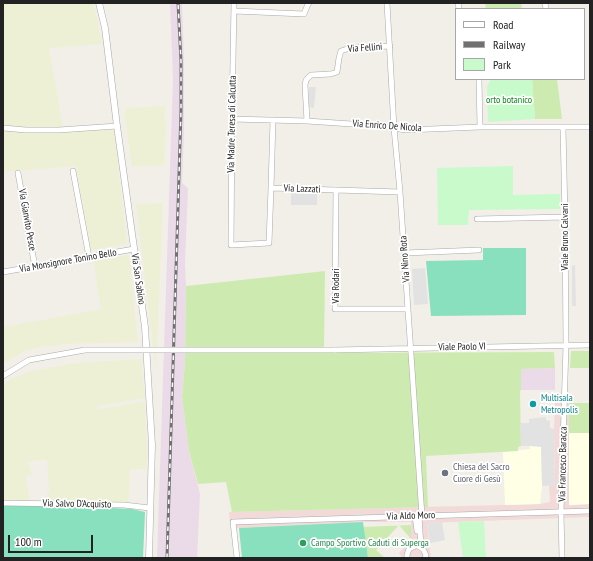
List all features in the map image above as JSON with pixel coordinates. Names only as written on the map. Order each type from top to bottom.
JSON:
[{"type":"street","name":"Via San Sabino","points":[[99,3],[105,28],[145,327],[152,445],[149,558]]},
{"type":"street","name":"Via Madre Teresa di Calcutta","points":[[234,3],[231,245],[269,243],[271,188]]},
{"type":"street","points":[[234,11],[304,14],[309,3]]},
{"type":"street","name":"Via Nino Rota","points":[[387,3],[394,128],[411,348],[420,547],[425,552],[425,558]]},
{"type":"street","name":"Via Fellini","points":[[307,122],[306,80],[311,75],[331,74],[337,72],[341,51],[350,48],[390,46]]},
{"type":"street","points":[[479,80],[480,127]]},
{"type":"street","name":"Via Enrico De Nicola","points":[[232,119],[382,126],[406,130],[480,127],[590,127]]},
{"type":"street","name":"Via Lazzati","points":[[273,120],[271,188],[400,192]]},
{"type":"street","points":[[3,128],[59,130],[117,126]]},
{"type":"street","name":"Viale Bruno Calvani","points":[[563,128],[566,345]]},
{"type":"street","points":[[73,171],[89,257]]},
{"type":"street","name":"Via Gianvito Pesce","points":[[18,173],[35,267]]},
{"type":"street","name":"Via Rodari","points":[[336,190],[335,309],[408,309]]},
{"type":"street","points":[[477,219],[565,217]]},
{"type":"street","name":"Via Monsignore Tonino Bello","points":[[3,272],[134,249]]},
{"type":"street","points":[[404,253],[479,250]]},
{"type":"street","name":"Via Francesco Baracca","points":[[562,558],[566,345]]},
{"type":"street","name":"Viale Paolo VI","points":[[3,376],[29,360],[85,350],[334,350],[590,345]]},
{"type":"street","name":"Via Salvo D'Acquisto","points":[[3,503],[124,504],[150,508]]},
{"type":"street","name":"Via Aldo Moro","points":[[237,558],[233,522],[590,511]]},
{"type":"street","points":[[406,557],[409,549],[412,547],[420,547]]},
{"type":"shaded area","points":[[3,3],[93,3],[102,44],[49,48],[63,128],[36,129],[3,125]]},
{"type":"shaded area","points":[[170,3],[182,3],[184,134],[182,183],[188,188],[185,264],[185,362],[182,397],[189,451],[200,494],[197,558],[157,558],[173,79]]},
{"type":"shaded area","points":[[309,87],[316,87],[314,108],[309,107]]},
{"type":"shaded area","points":[[165,106],[164,122],[166,122],[164,165],[132,167],[124,112],[128,108]]},
{"type":"shaded area","points":[[114,129],[127,244],[91,250],[76,166],[3,172],[3,130],[40,133]]},
{"type":"shaded area","points":[[291,192],[317,193],[317,205],[291,205]]},
{"type":"shaded area","points":[[163,203],[156,371],[136,204]]},
{"type":"shaded area","points":[[129,255],[138,342],[64,344],[26,350],[3,364],[3,327],[101,309],[93,261]]},
{"type":"shaded area","points":[[575,265],[576,306],[572,306],[572,266]]},
{"type":"shaded area","points":[[425,268],[428,304],[414,305],[412,269]]},
{"type":"shaded area","points":[[141,359],[145,398],[97,406],[98,409],[145,401],[147,469],[130,469],[128,503],[48,502],[47,491],[49,491],[47,459],[28,462],[32,475],[26,476],[30,502],[3,502],[3,384],[31,371],[76,363]]},
{"type":"shaded area","points":[[555,368],[555,390],[521,390],[521,369]]},
{"type":"shaded area","points":[[555,402],[569,403],[569,505],[590,504],[590,517],[427,523],[431,558],[402,558],[399,553],[411,539],[411,522],[363,522],[239,528],[230,526],[229,512],[540,504],[550,502],[549,485],[555,485]]},
{"type":"shaded area","points":[[546,417],[546,420],[550,421],[550,428],[554,429],[555,485],[542,486],[541,447],[521,446],[520,423],[529,423],[529,419]]},
{"type":"shaded area","points":[[569,433],[590,433],[590,504],[569,505]]},
{"type":"shaded area","points":[[530,446],[541,446],[542,486],[540,504],[505,505],[503,452],[530,449]]},
{"type":"shaded area","points":[[442,522],[445,540],[430,543],[427,523]]},
{"type":"green space","points":[[485,3],[521,3],[522,8],[486,8]]},
{"type":"green space","points":[[532,80],[557,80],[562,119],[535,119]]},
{"type":"green space","name":"orto botanico","points":[[532,80],[535,119],[488,122],[487,86],[490,81]]},
{"type":"green space","points":[[513,166],[513,195],[560,194],[560,209],[469,210],[468,225],[438,225],[437,168]]},
{"type":"green space","points":[[483,248],[526,248],[526,315],[431,316],[426,261],[483,260]]},
{"type":"green space","points":[[325,271],[324,353],[554,352],[555,368],[521,369],[521,446],[518,447],[518,451],[426,456],[428,507],[232,512],[226,482],[198,484],[189,451],[182,397],[185,362],[186,286]]},
{"type":"green space","points":[[571,351],[590,351],[590,368],[570,368]]},
{"type":"green space","points":[[569,403],[590,403],[590,433],[569,433]]},
{"type":"green space","points":[[3,505],[132,509],[145,512],[143,558],[3,558]]},
{"type":"green space","points":[[484,521],[486,558],[463,558],[458,522]]},
{"type":"green space","name":"Campo Sportivo Caduti di Superga","points":[[363,522],[368,558],[242,558],[239,528]]},
{"type":"green space","points":[[399,525],[411,525],[411,539]]},
{"type":"green space","points":[[399,526],[376,550],[385,558],[368,558],[363,527]]},
{"type":"railway","points":[[167,558],[181,111],[181,61],[178,3]]},
{"type":"place","name":"Multisala Metropolis","points":[[533,404]]},
{"type":"place","name":"Chiesa del Sacro Cuore di Gesù","points":[[445,473]]},
{"type":"place","name":"Campo Sportivo Caduti di Superga","points":[[303,543]]}]
